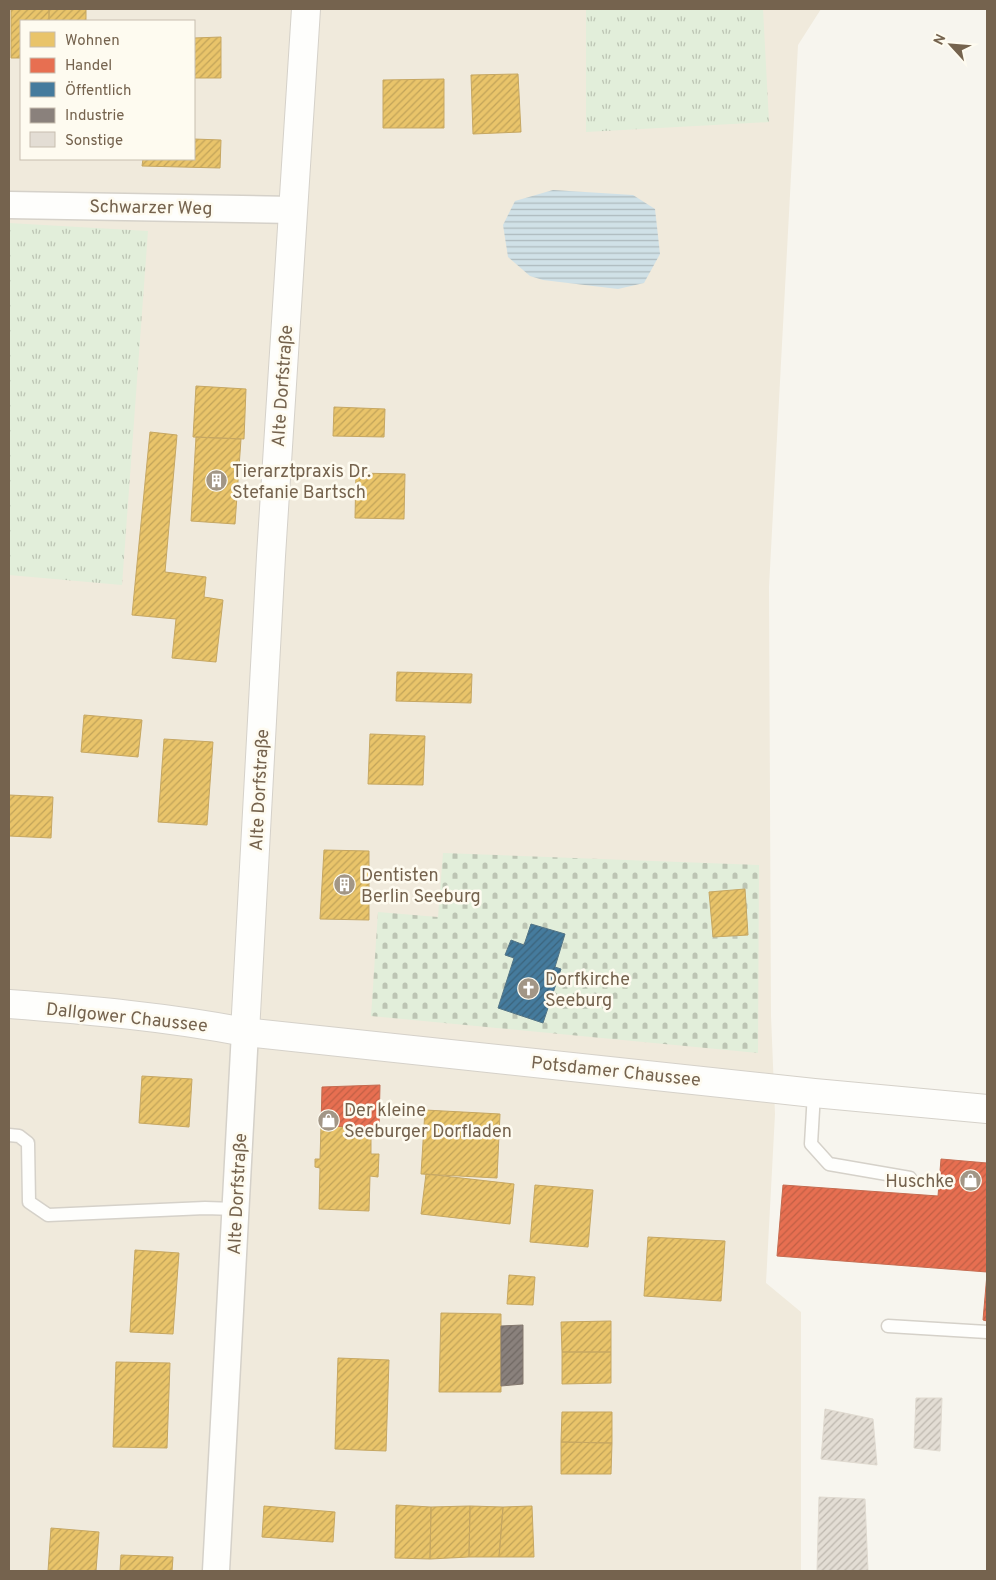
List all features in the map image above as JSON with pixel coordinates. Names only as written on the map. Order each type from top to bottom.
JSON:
[{"type":"street","name":"Alte Dorfstraße","points":[[216,1571],[267,626],[306,9]]},
{"type":"street","name":"Schwarzer Weg","points":[[9,205],[293,210]]},
{"type":"street","name":"Dallgower Chaussee","points":[[9,1004],[67,1008],[205,1024],[245,1032]]},
{"type":"street","name":"Potsdamer Chaussee","points":[[245,1032],[814,1093],[987,1109]]},
{"type":"lane","points":[[814,1093],[811,1144],[829,1164],[910,1178]]},
{"type":"lane","points":[[9,1136],[19,1136],[28,1143],[29,1202],[48,1215],[205,1208],[236,1209]]},
{"type":"lane","points":[[888,1326],[987,1332]]},
{"type":"shaded area","points":[[9,9],[821,9],[798,45],[769,587],[771,1016],[775,1114],[766,1283],[801,1312],[801,1571],[9,1571]]},
{"type":"shaded area","points":[[553,190],[633,195],[655,209],[660,254],[644,283],[618,289],[543,280],[530,276],[508,257],[503,225],[515,201]]},
{"type":"green space","points":[[586,9],[763,9],[769,122],[586,132]]},
{"type":"green space","points":[[9,223],[148,231],[122,585],[9,575]]},
{"type":"green space","points":[[443,853],[759,865],[758,1053],[371,1016],[378,912],[438,917]]},
{"type":"building: Wohnen","points":[[11,9],[49,9],[49,20],[20,20],[20,58],[11,58]]},
{"type":"building: Wohnen","points":[[49,9],[86,9],[86,20],[49,20]]},
{"type":"building: Wohnen","points":[[221,37],[221,78],[195,78],[195,38]]},
{"type":"building: Wohnen","points":[[518,74],[521,132],[473,134],[471,75]]},
{"type":"building: Wohnen","points":[[444,79],[444,128],[383,128],[383,80]]},
{"type":"building: Wohnen","points":[[195,139],[221,140],[220,168],[142,166],[143,160],[195,160]]},
{"type":"building: Wohnen","points":[[196,386],[246,389],[244,439],[193,437]]},
{"type":"building: Wohnen","points":[[334,407],[385,409],[384,437],[333,436]]},
{"type":"building: Wohnen","points":[[150,432],[177,435],[165,572],[206,577],[204,597],[223,600],[216,662],[172,658],[176,619],[132,615]]},
{"type":"building: Wohnen","name":"Tierarztpraxis Dr. Stefanie Bartsch","points":[[196,437],[241,439],[235,524],[191,521]]},
{"type":"building: Wohnen","points":[[356,473],[405,474],[404,519],[355,518]]},
{"type":"building: Wohnen","points":[[397,672],[472,674],[471,703],[396,701]]},
{"type":"building: Wohnen","points":[[84,715],[142,720],[138,757],[81,752]]},
{"type":"building: Wohnen","points":[[370,734],[425,736],[423,785],[368,784]]},
{"type":"building: Wohnen","points":[[164,739],[213,742],[207,825],[158,822]]},
{"type":"building: Wohnen","points":[[9,795],[53,797],[51,838],[9,836]]},
{"type":"building: Wohnen","name":"Dentisten Berlin Seeburg","points":[[324,850],[369,851],[369,920],[320,919]]},
{"type":"building: Wohnen","points":[[745,889],[748,935],[713,937],[709,892]]},
{"type":"building: Wohnen","points":[[142,1076],[192,1079],[189,1127],[139,1123]]},
{"type":"building: Wohnen","points":[[425,1110],[500,1114],[497,1178],[421,1174]]},
{"type":"building: Wohnen","points":[[321,1126],[371,1127],[371,1154],[379,1154],[378,1177],[370,1176],[369,1211],[319,1209],[320,1168],[315,1167],[315,1159],[320,1159]]},
{"type":"building: Wohnen","points":[[426,1174],[514,1184],[510,1224],[421,1214]]},
{"type":"building: Wohnen","points":[[535,1185],[593,1190],[588,1247],[530,1242]]},
{"type":"building: Wohnen","points":[[648,1237],[725,1241],[721,1301],[644,1296]]},
{"type":"building: Wohnen","points":[[135,1250],[179,1253],[173,1334],[130,1332]]},
{"type":"building: Wohnen","points":[[509,1275],[535,1277],[533,1305],[507,1304]]},
{"type":"building: Wohnen","points":[[441,1313],[501,1314],[501,1392],[439,1392]]},
{"type":"building: Wohnen","points":[[611,1321],[611,1352],[562,1352],[561,1322]]},
{"type":"building: Wohnen","points":[[562,1352],[611,1352],[611,1383],[562,1384]]},
{"type":"building: Wohnen","points":[[338,1358],[389,1360],[386,1451],[335,1449]]},
{"type":"building: Wohnen","points":[[116,1362],[170,1363],[167,1448],[113,1447]]},
{"type":"building: Wohnen","points":[[562,1412],[612,1412],[612,1443],[561,1442]]},
{"type":"building: Wohnen","points":[[561,1442],[612,1443],[611,1474],[561,1474]]},
{"type":"building: Wohnen","points":[[396,1505],[431,1507],[430,1559],[395,1558]]},
{"type":"building: Wohnen","points":[[264,1506],[335,1512],[333,1542],[262,1537]]},
{"type":"building: Wohnen","points":[[470,1506],[469,1557],[430,1559],[431,1507]]},
{"type":"building: Wohnen","points":[[470,1506],[503,1507],[499,1557],[469,1557]]},
{"type":"building: Wohnen","points":[[532,1506],[534,1557],[499,1557],[503,1507]]},
{"type":"building: Wohnen","points":[[51,1528],[99,1532],[96,1571],[48,1571]]},
{"type":"building: Wohnen","points":[[121,1555],[173,1557],[172,1571],[120,1571]]},
{"type":"building: Handel","points":[[380,1085],[379,1127],[321,1126],[322,1087]]},
{"type":"building: Handel","points":[[941,1159],[987,1163],[987,1272],[777,1256],[783,1185],[938,1196]]},
{"type":"building: Handel","points":[[987,1274],[987,1321],[983,1320]]},
{"type":"building: Öffentlich","name":"Dorfkirche Seeburg","points":[[531,924],[565,934],[555,967],[561,969],[543,1023],[498,1008],[514,958],[505,955],[511,940],[524,945]]},
{"type":"building: Industrie","points":[[523,1325],[523,1384],[501,1386],[501,1326]]},
{"type":"building: Sonstige","points":[[916,1398],[942,1398],[940,1451],[914,1448]]},
{"type":"building: Sonstige","points":[[825,1409],[873,1419],[877,1465],[821,1459]]},
{"type":"building: Sonstige","points":[[819,1497],[865,1499],[868,1571],[817,1571]]},
{"type":"place","name":"Tierarztpraxis Dr. Stefanie Bartsch","points":[[216,481]]},
{"type":"place","name":"Dentisten Berlin Seeburg","points":[[345,885]]},
{"type":"place","name":"Dorfkirche Seeburg","points":[[529,989]]},
{"type":"place","name":"Der kleine Seeburger Dorfladen","points":[[328,1120]]},
{"type":"place","name":"Huschke","points":[[970,1181]]}]
